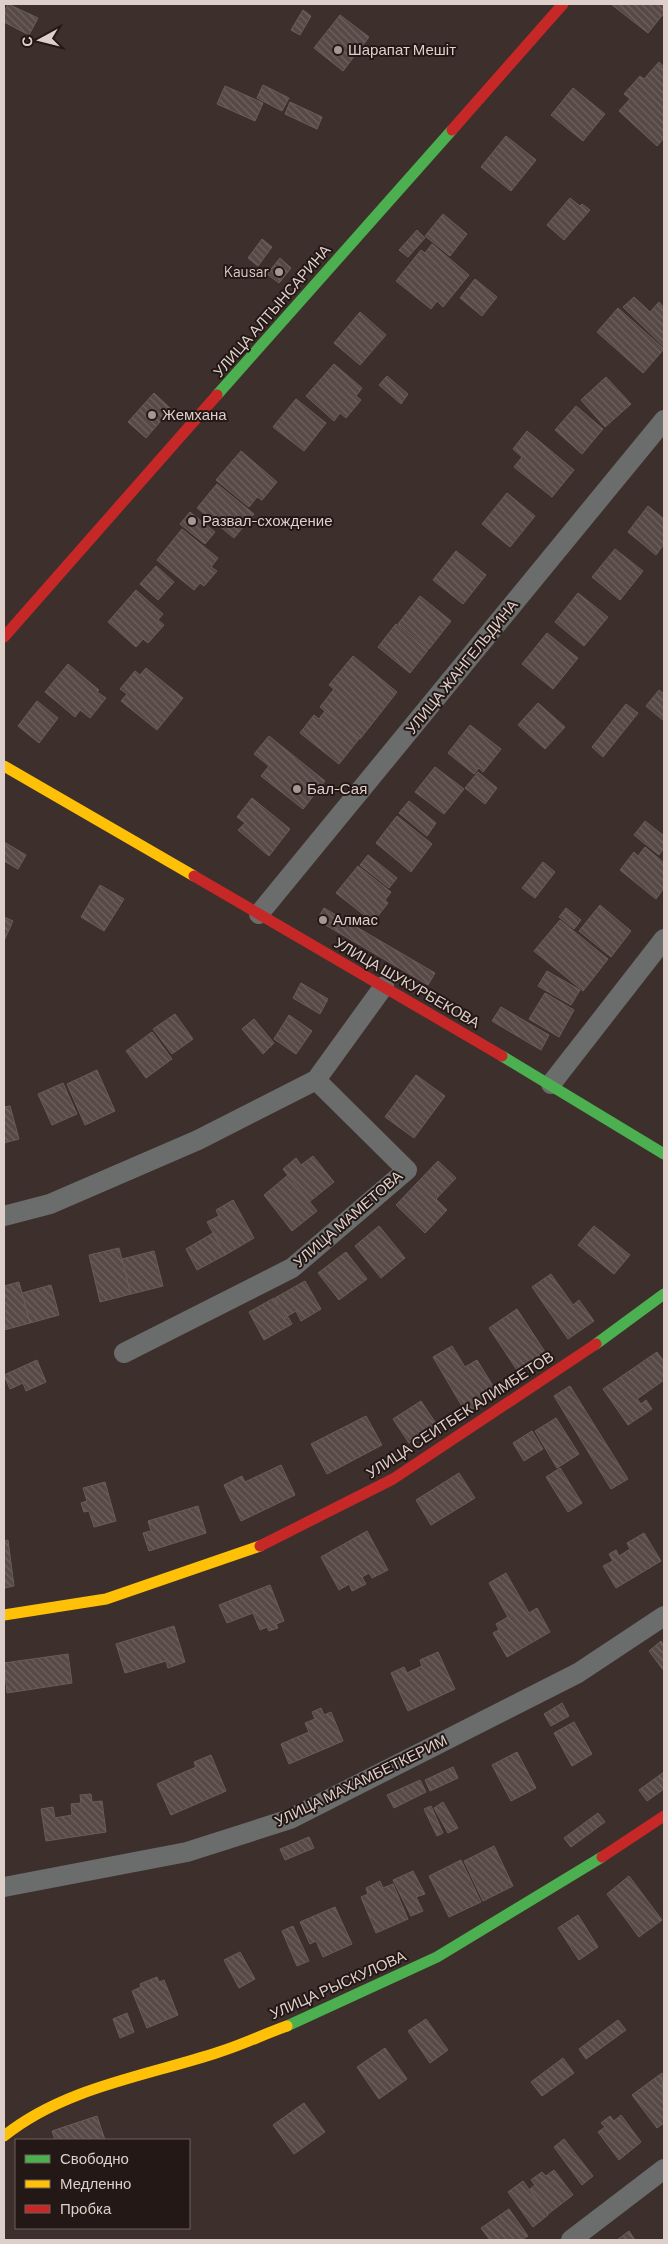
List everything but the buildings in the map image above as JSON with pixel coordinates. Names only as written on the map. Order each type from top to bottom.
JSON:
[{"type":"street","name":"УЛИЦА АЛТЫНСАРИНА","points":[[4,637],[563,4]]},
{"type":"street","name":"УЛИЦА ЖАНГЕЛЬДИНА","points":[[259,914],[664,420]]},
{"type":"street","name":"УЛИЦА ШУКУРБЕКОВА","points":[[4,766],[551,1084],[664,1154]]},
{"type":"street","points":[[551,1084],[664,939]]},
{"type":"street","points":[[4,1216],[50,1204],[198,1140],[316,1080],[384,986]]},
{"type":"street","name":"УЛИЦА МАМЕТОВА","points":[[124,1353],[292,1268],[407,1170],[316,1080]]},
{"type":"street","name":"УЛИЦА СЕИТБЕК АЛИМБЕТОВ","points":[[4,1615],[106,1599],[255,1549],[393,1479],[585,1352],[664,1294]]},
{"type":"street","name":"УЛИЦА МАХАМБЕТКЕРИМ","points":[[4,1887],[187,1852],[290,1820],[578,1673],[664,1616]]},
{"type":"street","name":"УЛИЦА РЫСКУЛОВА","points":[[4,2136],[19,2124],[82,2093],[220,2052],[296,2022],[437,1957],[567,1880],[664,1816]]},
{"type":"street","points":[[572,2240],[664,2169]]},
{"type":"traffic: fast","points":[[217,395],[452,130]]},
{"type":"traffic: fast","points":[[502,1056],[664,1154]]},
{"type":"traffic: fast","points":[[596,1344],[664,1294]]},
{"type":"traffic: fast","points":[[287,2026],[437,1957],[602,1857]]},
{"type":"traffic: slow","points":[[4,766],[194,876]]},
{"type":"traffic: slow","points":[[4,1615],[106,1599],[260,1546]]},
{"type":"traffic: slow","points":[[4,2136],[28,2119],[80,2094],[228,2049],[287,2026]]},
{"type":"traffic: jam","points":[[452,130],[563,4]]},
{"type":"traffic: jam","points":[[4,637],[217,395]]},
{"type":"traffic: jam","points":[[194,876],[502,1056]]},
{"type":"traffic: jam","points":[[260,1546],[393,1479],[596,1344]]},
{"type":"traffic: jam","points":[[602,1857],[664,1816]]},
{"type":"place","name":"Шарапат Мешіт","points":[[338,50]]},
{"type":"place","name":"Kausar","points":[[279,272]]},
{"type":"place","name":"Жемхана","points":[[152,415]]},
{"type":"place","name":"Развал-схождение","points":[[192,521]]},
{"type":"place","name":"Бал-Сая","points":[[297,789]]},
{"type":"place","name":"Алмас","points":[[323,920]]}]
